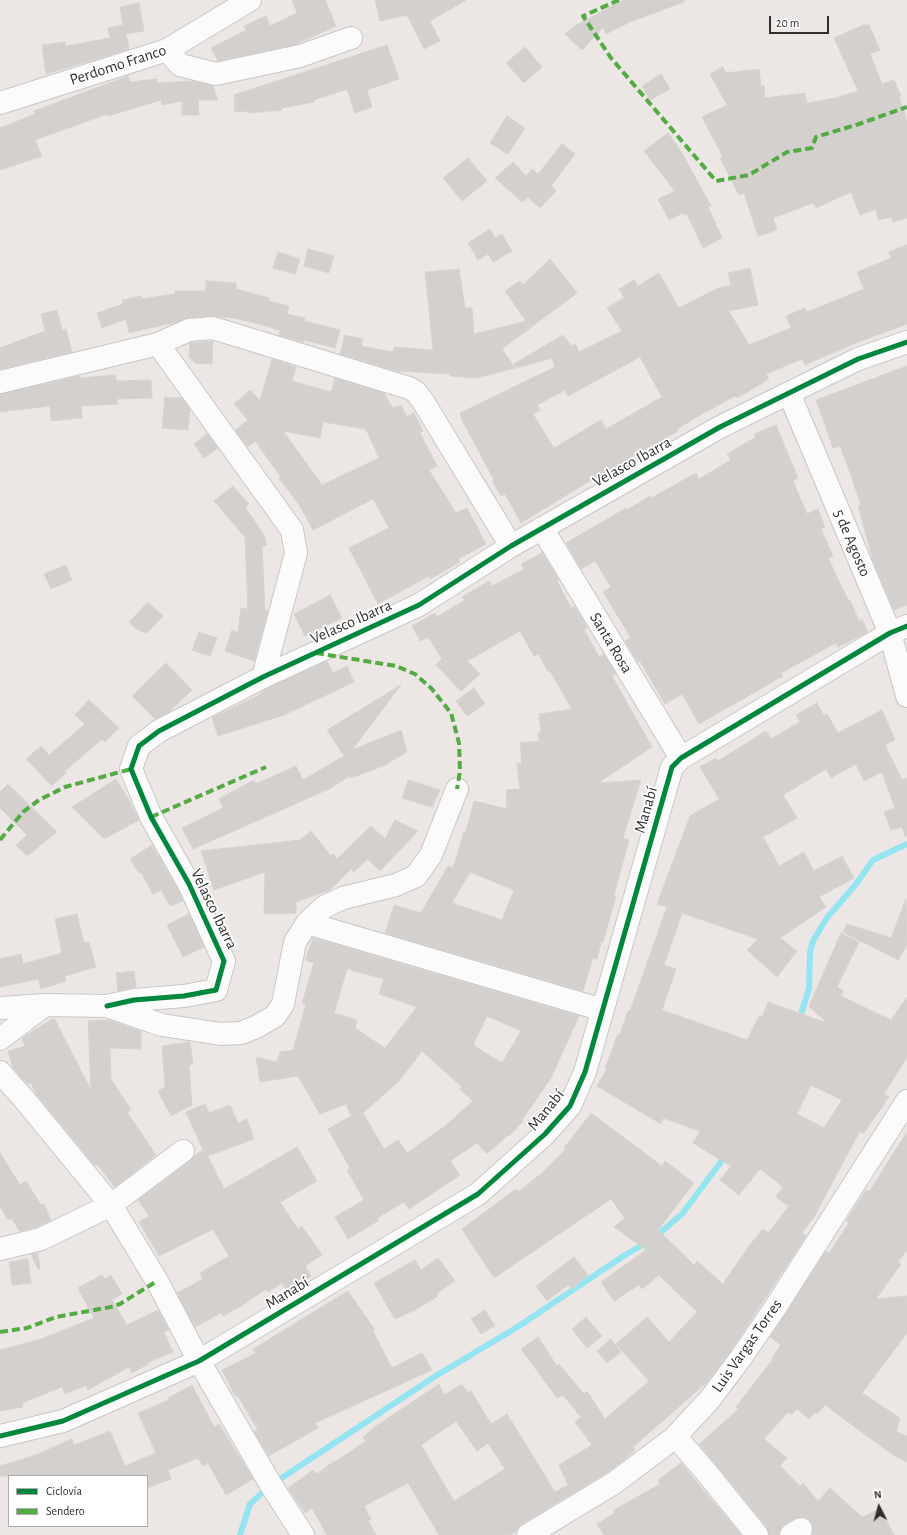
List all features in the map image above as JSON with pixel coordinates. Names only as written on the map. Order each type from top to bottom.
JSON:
[{"type":"street","name":"Perdomo Franco","points":[[0,103],[167,50],[250,0]]},
{"type":"street","points":[[167,50],[180,65],[216,74],[300,56],[351,38]]},
{"type":"street","points":[[0,382],[158,344],[189,330],[213,328],[409,388],[416,392],[424,403],[511,546]]},
{"type":"street","name":"Velasco Ibarra","points":[[107,1006],[134,1000],[184,996],[216,990],[224,961],[189,884],[152,817],[131,770],[139,746],[160,730],[263,677],[419,605],[511,546],[720,427],[858,359],[907,342]]},
{"type":"street","points":[[158,344],[292,530],[296,553],[263,677]]},
{"type":"street","name":"5 de Agosto","points":[[789,393],[898,630],[907,696]]},
{"type":"street","name":"Santa Rosa","points":[[542,528],[681,758]]},
{"type":"street","name":"Manabí","points":[[0,1436],[63,1421],[199,1361],[478,1194],[545,1134],[570,1106],[585,1072],[672,767],[681,758],[898,630]]},
{"type":"street","points":[[0,1008],[45,1005],[107,1006],[162,1025],[222,1034],[241,1033],[256,1027],[275,1016],[283,1004],[295,942],[307,923],[324,908],[343,898],[396,885],[416,876],[428,862],[436,846],[457,789]]},
{"type":"street","points":[[307,923],[603,1010]]},
{"type":"street","points":[[0,1039],[45,1005]]},
{"type":"street","points":[[0,1072],[111,1205],[157,1281],[199,1361],[271,1485],[303,1535]]},
{"type":"street","name":"Luis Vargas Torres","points":[[528,1535],[614,1483],[674,1438],[710,1398],[740,1359],[907,1101]]},
{"type":"street","points":[[0,1249],[42,1239],[111,1205],[182,1151]]},
{"type":"street","points":[[674,1438],[682,1444],[707,1473],[757,1535]]},
{"type":"building","points":[[292,0],[325,0],[336,26],[294,45],[218,61],[211,48],[246,30],[244,26],[266,16],[270,26],[297,13]]},
{"type":"building","points":[[375,0],[466,0],[430,21],[440,41],[424,49],[407,15],[380,21]]},
{"type":"building","points":[[623,0],[684,0],[684,2],[630,22],[606,34],[603,28],[582,50],[565,34],[573,27]]},
{"type":"building","points":[[139,3],[144,31],[126,34],[129,49],[46,74],[42,45],[65,42],[66,46],[110,38],[108,28],[123,25],[120,7]]},
{"type":"building","points":[[863,25],[869,25],[880,50],[870,54],[882,84],[894,80],[901,96],[899,97],[907,120],[907,218],[893,222],[891,217],[878,220],[876,209],[860,215],[851,192],[816,208],[813,203],[773,218],[777,230],[758,236],[744,193],[739,195],[720,158],[723,157],[702,117],[727,105],[710,74],[723,67],[726,73],[759,69],[761,86],[764,86],[765,98],[805,93],[807,103],[835,98],[858,91],[834,38]]},
{"type":"building","points":[[387,45],[399,79],[367,90],[372,107],[355,113],[347,89],[314,100],[314,102],[281,108],[282,110],[249,113],[249,111],[235,112],[234,95]]},
{"type":"building","points":[[525,47],[542,67],[524,83],[506,63]]},
{"type":"building","points":[[661,74],[670,89],[650,100],[642,86]]},
{"type":"building","points":[[128,76],[130,82],[157,79],[157,83],[193,81],[213,86],[218,100],[198,100],[199,115],[182,115],[182,101],[162,105],[161,100],[108,116],[107,114],[35,140],[42,156],[0,170],[0,128],[35,114],[34,111]]},
{"type":"building","points":[[507,116],[525,128],[508,154],[490,143]]},
{"type":"building","points":[[668,133],[679,148],[711,206],[708,207],[722,238],[703,248],[687,214],[684,215],[683,213],[669,220],[658,199],[675,191],[644,151]]},
{"type":"building","points":[[562,144],[575,154],[551,186],[556,191],[540,208],[528,197],[522,202],[495,178],[513,162],[526,176],[532,169],[538,174]]},
{"type":"building","points":[[468,158],[487,181],[462,201],[443,178]]},
{"type":"building","points":[[490,229],[495,238],[502,234],[512,251],[493,262],[488,254],[478,260],[468,243]]},
{"type":"building","points":[[907,245],[907,324],[858,342],[805,365],[802,359],[766,374],[769,379],[737,398],[735,396],[704,413],[677,429],[678,431],[626,460],[627,462],[602,476],[601,474],[521,523],[505,494],[501,496],[492,481],[494,480],[462,420],[460,413],[555,367],[552,358],[516,368],[514,364],[563,335],[572,346],[575,344],[579,352],[622,331],[607,308],[624,298],[619,289],[634,280],[638,286],[659,273],[679,308],[716,289],[731,285],[728,273],[750,268],[758,305],[729,311],[749,345],[791,328],[786,316],[805,308],[807,312],[864,289],[857,272],[891,258],[889,252]],"holes":[[[640,357],[662,397],[606,429],[601,420],[554,448],[533,414],[540,410],[537,405],[565,390],[568,396]]]},
{"type":"building","points":[[308,249],[334,256],[329,273],[304,266]]},
{"type":"building","points":[[278,252],[300,259],[295,274],[273,268]]},
{"type":"building","points":[[550,259],[577,293],[502,349],[515,368],[477,378],[450,376],[450,374],[397,371],[340,354],[345,335],[363,339],[361,346],[393,352],[394,347],[433,350],[425,272],[459,269],[465,308],[472,308],[474,334],[526,321],[505,291],[520,281],[523,285]]},
{"type":"building","points":[[206,281],[236,283],[236,289],[269,298],[269,301],[289,306],[287,314],[305,318],[304,321],[340,330],[335,348],[304,340],[303,342],[279,335],[280,331],[270,327],[234,318],[212,316],[188,318],[129,333],[126,319],[102,328],[97,313],[123,304],[122,300],[141,296],[142,299],[175,294],[175,291],[206,291]]},
{"type":"building","points":[[57,310],[62,330],[66,329],[72,352],[0,369],[0,348],[45,331],[41,314]]},
{"type":"building","points":[[213,341],[212,364],[195,363],[189,357],[190,343]]},
{"type":"building","points":[[272,359],[296,367],[292,381],[331,392],[335,378],[384,393],[393,408],[401,405],[407,417],[414,413],[423,431],[420,433],[437,466],[429,470],[456,513],[467,508],[486,544],[458,559],[460,562],[430,579],[429,576],[378,604],[349,548],[389,528],[373,499],[313,530],[300,506],[279,478],[281,477],[255,441],[248,447],[235,430],[248,420],[234,404],[250,390],[260,400]],"holes":[[[323,422],[366,429],[379,458],[322,485],[283,431],[320,438]]]},
{"type":"building","points":[[907,366],[907,605],[894,610],[873,560],[858,506],[861,505],[849,470],[840,446],[833,448],[816,400]]},
{"type":"building","points":[[116,375],[116,381],[151,380],[152,398],[117,399],[118,404],[81,406],[82,418],[51,421],[50,406],[0,412],[0,394],[80,376],[80,378]]},
{"type":"building","points":[[165,397],[182,398],[190,410],[188,430],[162,428]]},
{"type":"building","points":[[776,425],[798,478],[793,481],[807,514],[818,509],[825,527],[821,529],[833,556],[828,558],[859,621],[862,619],[868,632],[838,647],[836,643],[781,673],[783,676],[699,724],[682,694],[665,704],[640,661],[638,662],[625,641],[631,638],[603,592],[611,587],[595,561],[581,569],[566,543],[626,508],[627,510],[650,496],[651,498],[696,473],[699,479],[731,460],[727,454],[756,437],[754,434]]},
{"type":"building","points":[[207,434],[218,448],[204,458],[194,444]]},
{"type":"building","points":[[233,486],[249,504],[245,507],[264,535],[267,545],[262,546],[265,610],[268,611],[254,661],[225,651],[232,630],[238,633],[241,608],[248,609],[245,537],[214,501]]},
{"type":"building","points":[[542,553],[559,580],[557,581],[571,608],[574,606],[580,615],[587,628],[584,629],[599,657],[604,654],[616,674],[612,676],[652,747],[598,783],[641,780],[623,838],[629,840],[614,895],[616,896],[603,942],[601,942],[597,959],[593,958],[583,991],[385,933],[394,905],[421,913],[448,866],[453,868],[464,832],[466,832],[474,801],[507,809],[506,790],[520,789],[517,764],[522,763],[520,743],[539,741],[538,733],[541,733],[539,714],[572,709],[550,671],[548,672],[539,654],[534,656],[520,631],[467,661],[480,674],[461,691],[436,665],[442,659],[428,637],[420,641],[412,626],[435,613],[437,617],[465,600],[462,597],[489,581],[492,586],[524,569],[521,564]],"holes":[[[470,872],[514,890],[502,920],[452,903]]]},
{"type":"building","points":[[66,565],[72,580],[51,589],[44,574]]},
{"type":"building","points":[[330,595],[342,618],[305,636],[294,614]]},
{"type":"building","points":[[148,602],[163,616],[147,633],[138,630],[129,622]]},
{"type":"building","points":[[199,632],[217,638],[210,656],[192,650]]},
{"type":"building","points":[[327,661],[333,673],[347,666],[354,682],[284,715],[218,736],[212,718],[259,695],[268,688]]},
{"type":"building","points":[[166,663],[192,690],[169,712],[155,719],[132,696]]},
{"type":"building","points":[[401,685],[352,750],[401,730],[407,752],[383,766],[351,778],[350,776],[329,789],[193,849],[182,828],[223,808],[219,799],[254,780],[255,783],[258,783],[296,766],[303,780],[344,756],[327,730]]},
{"type":"building","points":[[474,688],[485,704],[467,716],[456,701]]},
{"type":"building","points":[[89,700],[119,728],[105,742],[102,739],[65,771],[66,773],[52,786],[26,759],[41,746],[49,755],[85,724],[75,715]]},
{"type":"building","points":[[817,703],[824,716],[827,714],[838,733],[882,710],[895,740],[885,745],[902,780],[907,778],[907,836],[905,836],[902,827],[891,830],[884,812],[895,808],[882,772],[864,781],[856,764],[831,778],[826,769],[783,795],[797,818],[763,837],[779,866],[804,852],[814,871],[842,856],[854,878],[819,897],[826,907],[780,938],[797,951],[777,977],[747,950],[758,939],[682,913],[664,965],[676,969],[662,1010],[747,1040],[759,1016],[762,1017],[768,1002],[827,1023],[809,1006],[841,933],[859,942],[837,987],[843,990],[841,996],[891,1020],[907,997],[907,1057],[884,1094],[889,1097],[863,1134],[860,1131],[814,1217],[802,1233],[806,1236],[730,1352],[706,1383],[633,1447],[635,1450],[624,1460],[608,1472],[522,1524],[510,1535],[439,1535],[408,1483],[364,1506],[371,1519],[368,1521],[376,1535],[327,1535],[312,1508],[305,1513],[288,1488],[313,1470],[317,1474],[334,1461],[335,1462],[366,1441],[363,1437],[376,1426],[439,1384],[444,1395],[462,1384],[468,1393],[471,1391],[491,1424],[507,1414],[555,1492],[568,1485],[559,1465],[592,1445],[575,1422],[581,1417],[563,1395],[557,1398],[521,1349],[538,1337],[557,1366],[559,1364],[584,1394],[587,1391],[605,1419],[649,1381],[616,1344],[647,1317],[669,1342],[697,1312],[659,1275],[642,1289],[639,1285],[614,1301],[601,1282],[646,1250],[614,1227],[625,1218],[611,1199],[494,1278],[462,1229],[516,1189],[518,1192],[542,1173],[566,1149],[564,1148],[591,1113],[662,1166],[665,1161],[694,1183],[658,1230],[694,1265],[697,1261],[723,1284],[749,1246],[763,1229],[768,1233],[789,1206],[776,1197],[783,1187],[760,1169],[739,1195],[720,1180],[731,1166],[693,1143],[700,1131],[663,1118],[661,1124],[597,1086],[607,1069],[605,1068],[618,1034],[620,1034],[628,1011],[630,1011],[667,907],[657,904],[690,816],[719,799],[700,767],[716,758],[718,761],[766,731],[771,739],[800,722],[796,715]],"holes":[[[811,1085],[842,1100],[824,1128],[797,1114]],[[456,1421],[477,1451],[488,1443],[505,1469],[454,1501],[421,1445]]]},
{"type":"building","points":[[116,779],[139,820],[104,839],[72,807]]},
{"type":"building","points":[[408,780],[440,790],[432,807],[402,798]]},
{"type":"building","points":[[8,784],[57,832],[27,856],[16,845],[27,835],[0,808],[0,792]]},
{"type":"building","points":[[395,820],[418,831],[380,871],[368,859],[354,872],[351,869],[330,890],[296,902],[296,913],[264,914],[265,872],[214,890],[201,851],[300,840],[311,831],[331,856],[333,854],[337,859],[371,826],[385,839]]},
{"type":"building","points":[[152,845],[183,901],[170,906],[161,890],[153,894],[141,872],[139,873],[130,859]]},
{"type":"building","points":[[906,899],[907,944],[898,960],[843,932],[847,924],[891,938]]},
{"type":"building","points":[[77,914],[84,943],[89,942],[96,967],[65,976],[66,981],[41,989],[38,979],[0,987],[0,959],[21,954],[23,964],[62,953],[55,919]]},
{"type":"building","points":[[189,914],[204,947],[183,957],[167,925]]},
{"type":"building","points":[[313,938],[579,1016],[551,1078],[522,1120],[523,1121],[509,1136],[508,1135],[487,1154],[477,1143],[450,1161],[460,1175],[409,1209],[404,1202],[377,1218],[378,1221],[348,1239],[335,1217],[364,1200],[347,1170],[350,1168],[328,1129],[351,1116],[346,1104],[320,1114],[298,1076],[260,1082],[256,1057],[277,1062],[280,1052],[293,1050],[306,1004],[302,1003],[314,963],[305,960]],"holes":[[[347,969],[384,979],[379,994],[417,1007],[385,1048],[355,1028],[357,1020],[334,1013]],[[487,1016],[521,1031],[502,1063],[473,1045]],[[422,1051],[462,1087],[460,1089],[473,1101],[445,1126],[407,1153],[398,1140],[384,1149],[363,1113],[398,1082]]]},
{"type":"building","points":[[134,971],[136,987],[118,991],[116,973]]},
{"type":"building","points":[[54,1018],[91,1090],[88,1021],[109,1020],[141,1031],[141,1049],[110,1048],[111,1079],[131,1110],[127,1112],[156,1155],[115,1187],[97,1164],[95,1166],[36,1094],[31,1083],[27,1084],[13,1068],[8,1051],[25,1046],[22,1038]]},
{"type":"building","points":[[190,1042],[193,1064],[189,1065],[192,1105],[171,1116],[158,1091],[165,1087],[162,1046]]},
{"type":"building","points":[[205,1104],[209,1113],[230,1105],[238,1123],[247,1119],[254,1139],[208,1156],[224,1189],[297,1147],[317,1181],[280,1202],[298,1229],[302,1226],[322,1255],[305,1266],[311,1276],[287,1291],[282,1283],[268,1292],[266,1289],[223,1316],[221,1313],[195,1327],[177,1293],[203,1279],[200,1273],[229,1256],[213,1229],[159,1256],[139,1222],[149,1216],[138,1200],[203,1150],[186,1112]]},
{"type":"building","points":[[907,1132],[907,1250],[898,1262],[901,1264],[876,1299],[907,1296],[907,1333],[862,1393],[900,1418],[896,1431],[907,1436],[907,1462],[893,1455],[825,1405],[817,1414],[815,1412],[809,1419],[797,1409],[792,1415],[788,1412],[764,1439],[787,1458],[780,1466],[800,1486],[803,1483],[818,1501],[830,1488],[862,1517],[880,1509],[894,1535],[812,1535],[812,1523],[807,1518],[801,1517],[784,1525],[780,1529],[779,1535],[769,1535],[767,1527],[699,1444],[739,1409],[736,1407],[773,1359],[772,1358],[781,1345],[770,1337],[826,1251],[829,1253],[849,1223],[846,1221],[866,1190],[869,1192]]},
{"type":"building","points":[[0,1153],[20,1185],[26,1181],[41,1205],[44,1204],[51,1220],[37,1227],[19,1231],[12,1218],[8,1220],[0,1206]]},
{"type":"building","points":[[38,1253],[40,1269],[38,1269],[31,1254]]},
{"type":"building","points":[[574,1257],[588,1275],[572,1289],[568,1285],[547,1301],[536,1286]]},
{"type":"building","points":[[438,1258],[455,1281],[437,1293],[438,1296],[415,1310],[395,1319],[374,1283],[415,1260],[421,1270]]},
{"type":"building","points":[[28,1259],[31,1283],[12,1285],[9,1262]]},
{"type":"building","points":[[102,1275],[104,1279],[111,1275],[122,1294],[112,1300],[127,1325],[158,1310],[169,1330],[164,1332],[173,1352],[147,1363],[148,1364],[132,1373],[129,1367],[88,1390],[86,1385],[65,1394],[62,1387],[22,1403],[23,1407],[0,1411],[0,1350],[41,1339],[94,1318],[78,1288]]},
{"type":"building","points":[[348,1291],[375,1330],[373,1331],[392,1368],[422,1353],[432,1370],[315,1423],[318,1428],[269,1456],[254,1432],[258,1430],[238,1396],[236,1397],[222,1370],[256,1353],[253,1349]]},
{"type":"building","points":[[485,1310],[495,1326],[481,1334],[471,1319]]},
{"type":"building","points":[[586,1317],[602,1336],[587,1348],[572,1329]]},
{"type":"building","points":[[611,1339],[621,1352],[607,1363],[597,1351]]},
{"type":"building","points":[[192,1385],[214,1427],[219,1424],[253,1479],[226,1495],[208,1463],[203,1466],[198,1458],[168,1470],[171,1479],[148,1488],[148,1475],[0,1476],[0,1466],[36,1455],[72,1439],[74,1445],[110,1431],[125,1466],[156,1453],[138,1413],[169,1400],[168,1398]]},
{"type":"building","points":[[681,1463],[741,1535],[604,1535],[597,1524],[615,1513],[614,1510],[660,1484],[658,1480]]},
{"type":"waterway","points":[[799,1020],[809,989],[810,952],[813,941],[826,919],[856,884],[873,860],[907,844]]},
{"type":"waterway","points":[[655,1237],[682,1214],[726,1155]]},
{"type":"waterway","points":[[240,1535],[250,1504],[271,1485],[434,1377],[519,1326],[647,1242]]},
{"type":"marked path","points":[[619,0],[583,16],[611,58],[716,181],[749,175],[787,152],[812,148],[816,137],[907,107]]},
{"type":"marked path","points":[[316,653],[396,666],[415,674],[431,688],[451,713],[459,743],[460,771],[457,789]]},
{"type":"marked path","points":[[151,817],[266,767]]},
{"type":"marked path","points":[[0,840],[23,812],[39,800],[65,787],[131,769]]},
{"type":"marked path","points":[[0,1332],[27,1328],[56,1317],[111,1307],[120,1304],[157,1281]]},
{"type":"cycle path","points":[[107,1006],[134,1000],[184,996],[216,990],[224,961],[189,884],[151,817],[131,769],[139,746],[159,731],[263,677],[419,605],[511,546],[720,427],[858,359],[907,342]]},
{"type":"cycle path","points":[[0,1436],[63,1421],[199,1361],[478,1194],[545,1134],[570,1106],[585,1072],[672,767],[681,758],[890,633],[907,626]]}]
